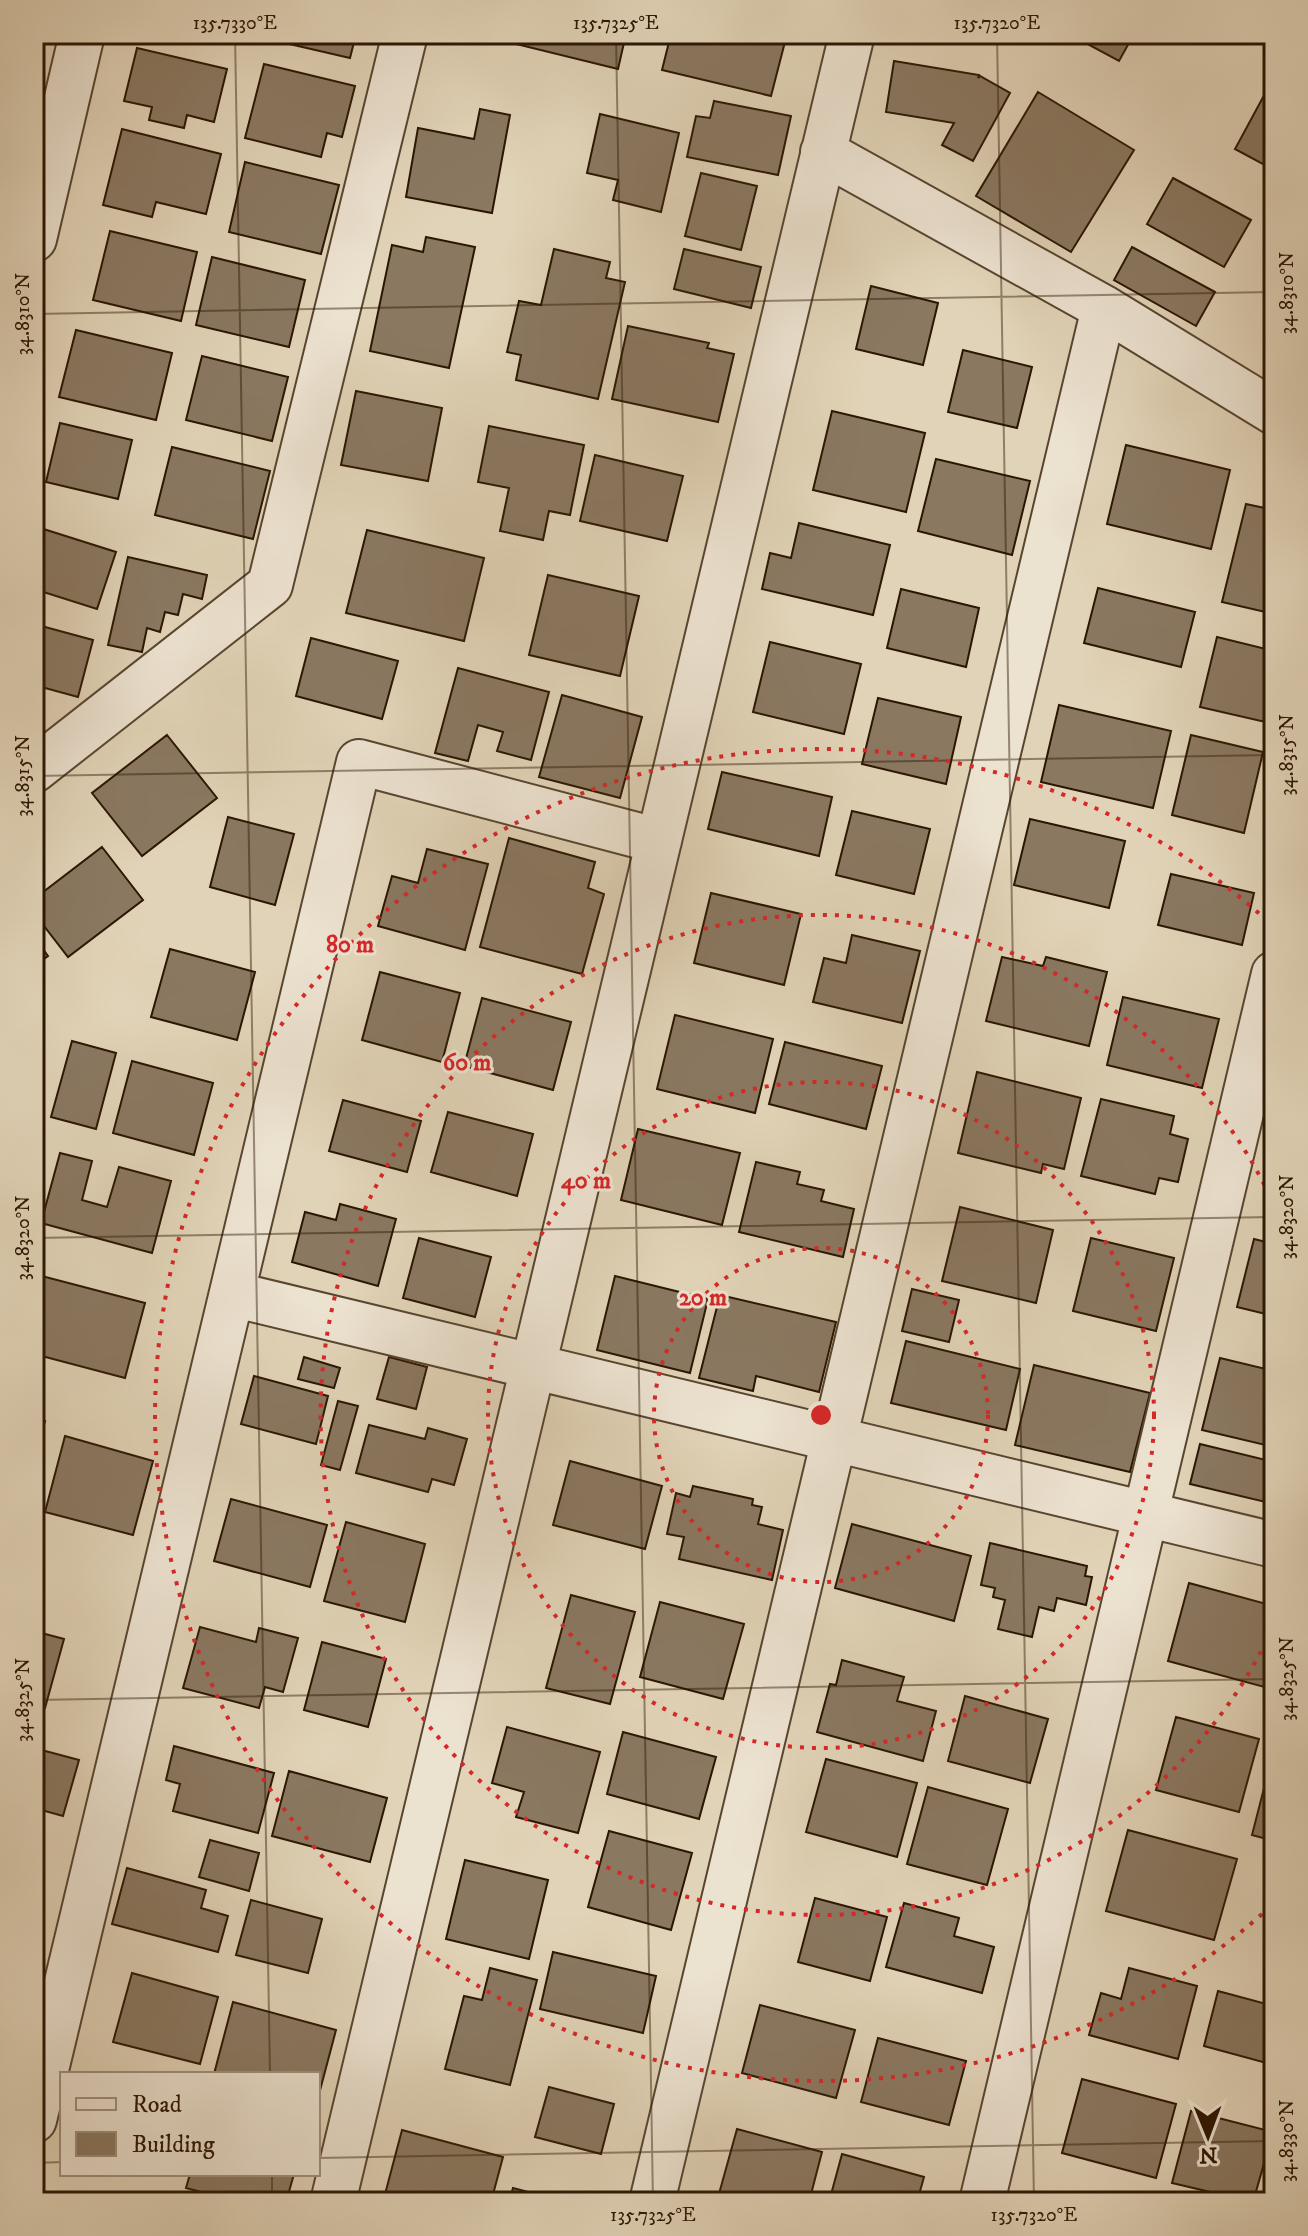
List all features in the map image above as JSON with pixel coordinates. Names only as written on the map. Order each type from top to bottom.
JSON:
[{"type":"street","points":[[34,239],[82,34]]},
{"type":"street","points":[[34,770],[270,585],[405,34]]},
{"type":"street","points":[[333,2202],[852,34]]},
{"type":"street","points":[[823,152],[1104,308],[1274,412]]},
{"type":"street","points":[[652,2202],[1104,308]]},
{"type":"street","points":[[34,2120],[359,762],[659,841]]},
{"type":"street","points":[[982,2202],[1274,974]]},
{"type":"street","points":[[232,1294],[1274,1545]]},
{"type":"building","points":[[273,34],[356,34],[350,58],[272,40]]},
{"type":"building","points":[[506,34],[626,34],[618,69],[504,41]]},
{"type":"building","points":[[671,34],[787,34],[771,96],[662,70]]},
{"type":"building","points":[[1069,34],[1134,34],[1119,61]]},
{"type":"building","points":[[137,48],[227,69],[214,122],[187,115],[184,128],[149,120],[152,107],[124,101]]},
{"type":"building","points":[[894,61],[979,75],[978,78],[980,76],[1010,93],[973,161],[942,145],[954,123],[886,112]]},
{"type":"building","points":[[264,64],[355,86],[342,137],[327,133],[321,157],[245,138]]},
{"type":"building","points":[[1274,77],[1274,170],[1235,149]]},
{"type":"building","points":[[1038,92],[1134,150],[1071,252],[976,196]]},
{"type":"building","points":[[714,101],[791,116],[778,175],[687,157],[696,116],[710,118]]},
{"type":"building","points":[[480,109],[510,115],[492,213],[406,197],[418,128],[474,139]]},
{"type":"building","points":[[600,114],[679,133],[661,212],[613,200],[618,180],[587,173]]},
{"type":"building","points":[[122,129],[221,154],[206,214],[156,202],[152,217],[103,205]]},
{"type":"building","points":[[245,162],[339,185],[321,254],[229,232]]},
{"type":"building","points":[[701,173],[757,186],[741,250],[685,236]]},
{"type":"building","points":[[1173,178],[1251,220],[1224,267],[1147,224]]},
{"type":"building","points":[[110,231],[197,252],[181,321],[93,300]]},
{"type":"building","points":[[426,237],[475,247],[449,368],[370,351],[392,245],[423,252]]},
{"type":"building","points":[[1132,247],[1215,292],[1196,326],[1114,280]]},
{"type":"building","points":[[554,249],[610,262],[606,278],[625,282],[598,399],[516,380],[521,355],[507,352],[519,301],[541,305]]},
{"type":"building","points":[[684,249],[761,267],[751,308],[674,289]]},
{"type":"building","points":[[212,257],[305,280],[289,347],[196,325]]},
{"type":"building","points":[[871,286],[938,303],[923,365],[856,349]]},
{"type":"building","points":[[628,326],[709,343],[707,348],[734,354],[718,422],[612,399]]},
{"type":"building","points":[[76,330],[172,353],[156,420],[59,397]]},
{"type":"building","points":[[963,350],[1032,367],[1017,428],[948,412]]},
{"type":"building","points":[[202,356],[288,377],[272,441],[186,420]]},
{"type":"building","points":[[356,391],[442,408],[428,481],[341,465]]},
{"type":"building","points":[[832,411],[925,433],[906,512],[813,490]]},
{"type":"building","points":[[60,423],[132,440],[118,499],[46,482]]},
{"type":"building","points":[[489,426],[584,445],[570,515],[549,511],[543,540],[500,531],[509,488],[478,482]]},
{"type":"building","points":[[1126,445],[1230,470],[1211,549],[1107,524]]},
{"type":"building","points":[[172,447],[270,471],[253,539],[155,515]]},
{"type":"building","points":[[595,455],[683,476],[667,541],[580,521]]},
{"type":"building","points":[[936,459],[1030,481],[1012,555],[918,531]]},
{"type":"building","points":[[1246,504],[1274,510],[1274,614],[1222,602]]},
{"type":"building","points":[[799,523],[890,545],[873,615],[762,589],[770,553],[791,558]]},
{"type":"building","points":[[34,526],[116,552],[97,609],[34,589]]},
{"type":"building","points":[[367,530],[484,558],[464,641],[346,613]]},
{"type":"building","points":[[128,557],[207,575],[202,599],[183,594],[178,615],[165,612],[160,632],[147,628],[142,652],[108,645]]},
{"type":"building","points":[[548,575],[639,596],[620,676],[529,655]]},
{"type":"building","points":[[1098,588],[1195,612],[1181,667],[1084,643]]},
{"type":"building","points":[[901,589],[979,608],[966,667],[887,648]]},
{"type":"building","points":[[34,624],[93,640],[78,697],[34,685]]},
{"type":"building","points":[[1217,637],[1274,651],[1274,724],[1200,707]]},
{"type":"building","points":[[311,638],[398,661],[382,719],[296,696]]},
{"type":"building","points":[[770,642],[861,664],[844,734],[753,712]]},
{"type":"building","points":[[458,668],[549,692],[531,760],[497,751],[503,732],[478,725],[468,761],[435,753]]},
{"type":"building","points":[[562,695],[642,717],[620,798],[539,777]]},
{"type":"building","points":[[878,698],[961,717],[946,784],[862,764]]},
{"type":"building","points":[[1059,705],[1171,731],[1153,808],[1041,782]]},
{"type":"building","points":[[167,735],[217,798],[142,856],[92,793]]},
{"type":"building","points":[[1191,735],[1263,752],[1244,833],[1172,815]]},
{"type":"building","points":[[722,772],[832,797],[819,856],[708,829]]},
{"type":"building","points":[[852,811],[930,829],[914,894],[836,875]]},
{"type":"building","points":[[228,817],[294,834],[275,905],[210,887]]},
{"type":"building","points":[[1030,819],[1125,841],[1109,908],[1014,885]]},
{"type":"building","points":[[509,838],[595,862],[588,888],[604,894],[582,974],[480,947]]},
{"type":"building","points":[[102,847],[143,900],[68,957],[34,913],[34,899]]},
{"type":"building","points":[[427,849],[488,864],[465,950],[378,926],[392,876],[418,883]]},
{"type":"building","points":[[1171,874],[1254,893],[1242,945],[1158,925]]},
{"type":"building","points":[[711,893],[801,914],[784,985],[694,963]]},
{"type":"building","points":[[852,935],[920,951],[902,1023],[813,1002],[824,958],[846,963]]},
{"type":"building","points":[[34,937],[48,956],[34,966]]},
{"type":"building","points":[[170,949],[255,972],[237,1040],[151,1017]]},
{"type":"building","points":[[1002,957],[1043,966],[1046,957],[1107,972],[1089,1046],[986,1021]]},
{"type":"building","points":[[380,972],[460,993],[442,1062],[362,1040]]},
{"type":"building","points":[[1123,997],[1219,1019],[1202,1088],[1107,1065]]},
{"type":"building","points":[[482,998],[571,1022],[553,1090],[464,1066]]},
{"type":"building","points":[[675,1015],[773,1039],[755,1113],[657,1089]]},
{"type":"building","points":[[34,1036],[44,1038],[34,1075]]},
{"type":"building","points":[[72,1041],[116,1053],[96,1129],[51,1117]]},
{"type":"building","points":[[785,1042],[882,1066],[866,1129],[769,1104]]},
{"type":"building","points":[[132,1061],[213,1083],[194,1155],[113,1133]]},
{"type":"building","points":[[977,1072],[1081,1098],[1064,1169],[1043,1164],[1041,1173],[958,1153]]},
{"type":"building","points":[[1101,1099],[1174,1116],[1170,1134],[1188,1139],[1178,1182],[1159,1178],[1155,1194],[1081,1176]]},
{"type":"building","points":[[343,1100],[421,1121],[407,1172],[329,1151]]},
{"type":"building","points":[[448,1112],[533,1134],[517,1196],[431,1172]]},
{"type":"building","points":[[638,1129],[740,1153],[722,1225],[621,1200]]},
{"type":"building","points":[[60,1153],[92,1161],[82,1200],[107,1207],[119,1167],[171,1181],[152,1253],[41,1223]]},
{"type":"building","points":[[756,1162],[800,1172],[797,1184],[824,1190],[821,1201],[854,1209],[843,1257],[739,1232]]},
{"type":"building","points":[[340,1204],[396,1219],[378,1286],[292,1262],[305,1212],[336,1220]]},
{"type":"building","points":[[960,1207],[1053,1230],[1036,1303],[942,1281]]},
{"type":"building","points":[[419,1238],[491,1257],[475,1317],[403,1298]]},
{"type":"building","points":[[1091,1238],[1174,1258],[1156,1331],[1073,1311]]},
{"type":"building","points":[[1254,1239],[1274,1244],[1274,1316],[1237,1307]]},
{"type":"building","points":[[34,1274],[145,1303],[125,1378],[34,1354]]},
{"type":"building","points":[[615,1276],[708,1299],[690,1373],[597,1350]]},
{"type":"building","points":[[912,1289],[959,1300],[949,1342],[902,1331]]},
{"type":"building","points":[[720,1295],[836,1322],[819,1392],[756,1376],[753,1391],[699,1378]]},
{"type":"building","points":[[906,1341],[1020,1369],[1006,1430],[891,1403]]},
{"type":"building","points":[[304,1357],[340,1368],[334,1388],[298,1379]]},
{"type":"building","points":[[389,1357],[427,1367],[416,1409],[377,1399]]},
{"type":"building","points":[[1220,1358],[1274,1371],[1274,1447],[1202,1430]]},
{"type":"building","points":[[1034,1365],[1150,1393],[1130,1472],[1015,1445]]},
{"type":"building","points":[[254,1376],[328,1396],[316,1444],[241,1424]]},
{"type":"building","points":[[338,1401],[358,1406],[340,1470],[321,1465]]},
{"type":"building","points":[[34,1418],[45,1421],[34,1463]]},
{"type":"building","points":[[369,1425],[425,1439],[428,1428],[467,1439],[454,1485],[432,1479],[428,1492],[356,1473]]},
{"type":"building","points":[[65,1436],[153,1461],[133,1535],[45,1512]]},
{"type":"building","points":[[1200,1444],[1274,1462],[1274,1504],[1190,1484]]},
{"type":"building","points":[[570,1461],[662,1486],[645,1549],[553,1525]]},
{"type":"building","points":[[693,1486],[753,1499],[752,1505],[762,1507],[758,1524],[783,1530],[772,1580],[679,1559],[684,1537],[667,1534],[676,1493],[690,1497]]},
{"type":"building","points":[[231,1499],[327,1525],[310,1587],[214,1561]]},
{"type":"building","points":[[346,1522],[425,1544],[405,1622],[324,1601]]},
{"type":"building","points":[[852,1524],[971,1556],[954,1621],[835,1588]]},
{"type":"building","points":[[990,1543],[1087,1566],[1085,1576],[1092,1577],[1086,1605],[1057,1598],[1054,1611],[1039,1607],[1032,1637],[998,1629],[1005,1600],[993,1597],[995,1588],[981,1585]]},
{"type":"building","points":[[1189,1583],[1274,1606],[1272,1689],[1168,1661]]},
{"type":"building","points":[[571,1595],[635,1612],[610,1704],[546,1688]]},
{"type":"building","points":[[660,1602],[744,1624],[723,1699],[640,1677]]},
{"type":"building","points":[[200,1627],[256,1642],[259,1628],[298,1638],[283,1692],[265,1687],[259,1708],[183,1688]]},
{"type":"building","points":[[34,1631],[64,1639],[45,1708],[34,1705]]},
{"type":"building","points":[[322,1642],[386,1659],[368,1727],[304,1710]]},
{"type":"building","points":[[842,1660],[904,1677],[897,1701],[936,1711],[923,1761],[817,1732],[830,1684],[836,1685]]},
{"type":"building","points":[[965,1696],[1048,1719],[1030,1783],[948,1761]]},
{"type":"building","points":[[1176,1717],[1259,1739],[1239,1812],[1156,1790]]},
{"type":"building","points":[[507,1727],[600,1752],[578,1833],[516,1817],[524,1792],[492,1783]]},
{"type":"building","points":[[623,1732],[716,1757],[699,1819],[607,1794]]},
{"type":"building","points":[[174,1746],[274,1773],[258,1833],[173,1811],[180,1784],[166,1780]]},
{"type":"building","points":[[34,1748],[79,1760],[63,1816],[34,1808]]},
{"type":"building","points":[[1274,1749],[1274,1841],[1252,1835]]},
{"type":"building","points":[[826,1759],[917,1783],[897,1857],[806,1832]]},
{"type":"building","points":[[289,1771],[387,1798],[370,1862],[272,1836]]},
{"type":"building","points":[[928,1787],[1008,1809],[987,1885],[907,1864]]},
{"type":"building","points":[[1128,1830],[1237,1859],[1214,1940],[1106,1911]]},
{"type":"building","points":[[609,1831],[692,1853],[671,1930],[588,1907]]},
{"type":"building","points":[[210,1840],[259,1853],[249,1891],[199,1877]]},
{"type":"building","points":[[465,1860],[548,1880],[529,1959],[446,1939]]},
{"type":"building","points":[[127,1868],[206,1890],[201,1908],[228,1916],[218,1952],[112,1924]]},
{"type":"building","points":[[815,1898],[887,1917],[870,1981],[798,1962]]},
{"type":"building","points":[[251,1900],[322,1919],[308,1973],[236,1955]]},
{"type":"building","points":[[904,1903],[959,1918],[954,1936],[994,1947],[982,1993],[886,1967]]},
{"type":"building","points":[[553,1952],[656,1976],[643,2033],[540,2009]]},
{"type":"building","points":[[490,1968],[537,1980],[510,2085],[445,2069],[464,1996],[482,2000]]},
{"type":"building","points":[[1129,1968],[1197,1986],[1178,2059],[1089,2035],[1101,1993],[1121,1999]]},
{"type":"building","points":[[132,1973],[218,1997],[200,2064],[113,2042]]},
{"type":"building","points":[[1218,1991],[1274,2006],[1274,2065],[1204,2046]]},
{"type":"building","points":[[233,2002],[336,2030],[320,2090],[320,2072],[215,2072]]},
{"type":"building","points":[[760,2005],[855,2030],[836,2098],[742,2073]]},
{"type":"building","points":[[878,2038],[966,2061],[949,2125],[861,2102]]},
{"type":"building","points":[[1082,2079],[1176,2104],[1156,2178],[1062,2153]]},
{"type":"building","points":[[549,2087],[614,2104],[601,2154],[535,2137]]},
{"type":"building","points":[[1191,2111],[1273,2132],[1253,2202],[1172,2183]]},
{"type":"building","points":[[737,2129],[822,2152],[809,2202],[717,2201]]},
{"type":"building","points":[[402,2130],[503,2157],[491,2202],[399,2202],[384,2198]]},
{"type":"building","points":[[842,2154],[924,2177],[917,2202],[829,2202]]},
{"type":"building","points":[[189,2176],[293,2176],[286,2202],[240,2202],[186,2188]]},
{"type":"building","points":[[513,2188],[566,2202],[509,2202]]}]
